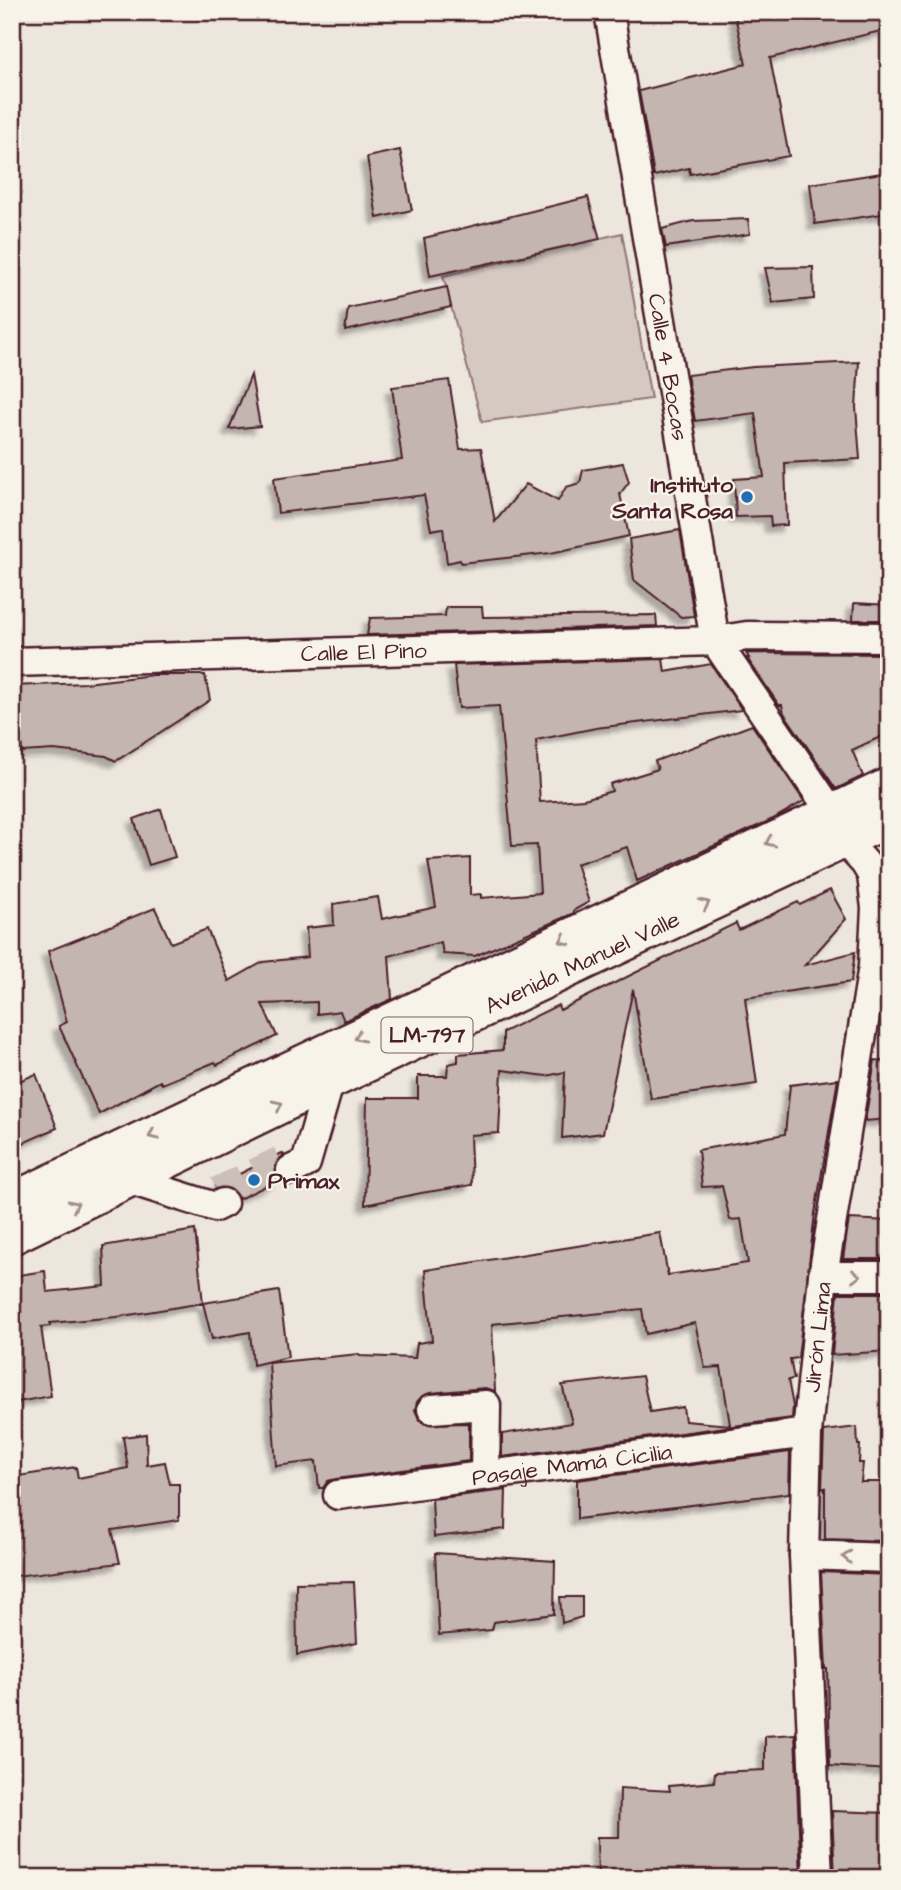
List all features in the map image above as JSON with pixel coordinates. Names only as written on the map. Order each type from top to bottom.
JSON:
[{"type":"main road","name":"Avenida Manuel Valle","points":[[12,1235],[330,1080],[837,826],[889,787]]},
{"type":"main road","name":"Avenida Manuel Valle","points":[[12,1202],[837,826],[889,818]]},
{"type":"street","name":"Calle 4 Bocas","points":[[609,12],[715,641],[837,826]]},
{"type":"street","name":"Calle El Pino","points":[[12,662],[715,641],[747,636],[889,637]]},
{"type":"street","name":"Jirón Lima","points":[[818,1878],[804,1555],[807,1433],[823,1276],[881,963],[872,876],[837,826]]},
{"type":"street","points":[[288,1164],[312,1142],[330,1080]]},
{"type":"street","points":[[127,1179],[213,1199]]},
{"type":"street","points":[[823,1276],[889,1276]]},
{"type":"street","points":[[432,1409],[486,1405],[485,1475]]},
{"type":"street","name":"Pasaje Mamá Cicilia","points":[[338,1495],[807,1433]]},
{"type":"street","points":[[804,1555],[889,1558]]},
{"type":"shaded area","points":[[622,233],[651,399],[482,422],[443,276]]},
{"type":"building","points":[[734,12],[889,12],[889,29],[770,58],[789,156],[690,174],[689,168],[654,176],[639,91],[746,64]]},
{"type":"building","points":[[400,150],[412,210],[377,218],[367,157]]},
{"type":"building","points":[[889,172],[889,213],[815,224],[810,184]]},
{"type":"building","points":[[588,197],[600,239],[430,276],[424,238]]},
{"type":"building","points":[[748,219],[750,234],[666,247],[662,229],[693,221]]},
{"type":"building","points":[[813,267],[814,299],[773,303],[765,268]]},
{"type":"building","points":[[447,287],[451,307],[345,331],[348,308]]},
{"type":"building","points":[[859,362],[856,407],[860,459],[785,463],[787,525],[771,526],[770,516],[736,517],[734,479],[764,477],[755,413],[695,421],[687,375],[753,367]]},
{"type":"building","points":[[251,375],[260,426],[229,429]]},
{"type":"building","points":[[449,380],[460,449],[481,448],[495,522],[526,484],[558,501],[566,487],[580,483],[583,470],[623,463],[629,482],[620,494],[629,536],[551,553],[447,563],[443,528],[431,530],[424,495],[278,513],[274,478],[402,460],[392,387]]},
{"type":"building","points":[[680,530],[694,616],[681,617],[634,580],[629,539]]},
{"type":"building","points":[[854,603],[889,605],[889,620],[853,620]]},
{"type":"building","points":[[446,607],[482,607],[483,617],[656,615],[657,626],[367,635],[370,618],[445,616]]},
{"type":"building","points":[[746,653],[889,654],[889,733],[852,750],[863,776],[836,789]]},
{"type":"building","points":[[663,659],[665,672],[711,664],[742,710],[596,728],[536,740],[540,802],[584,799],[612,791],[610,784],[658,769],[655,761],[752,725],[804,801],[773,819],[637,881],[627,847],[576,864],[589,902],[574,910],[574,913],[475,956],[443,954],[441,942],[389,956],[392,999],[344,1021],[340,1011],[317,1014],[317,1002],[262,1004],[277,1036],[217,1065],[215,1062],[162,1084],[160,1081],[99,1114],[59,1026],[67,1022],[48,951],[155,908],[171,943],[207,929],[229,981],[263,962],[308,957],[306,928],[334,925],[333,904],[378,897],[382,919],[436,907],[428,861],[470,858],[470,895],[481,894],[481,898],[540,893],[537,845],[512,846],[499,706],[459,708],[454,665]]},
{"type":"building","points":[[153,675],[205,675],[210,700],[116,761],[106,756],[54,750],[22,752],[20,733],[12,733],[12,686],[86,683]]},
{"type":"building","points":[[161,809],[175,857],[149,865],[134,819]]},
{"type":"building","points":[[830,890],[846,919],[805,965],[855,952],[851,982],[745,998],[757,1084],[651,1099],[633,989],[603,1133],[562,1138],[565,1072],[546,1076],[502,1070],[499,1133],[470,1135],[472,1185],[365,1205],[367,1098],[418,1098],[418,1076],[447,1076],[448,1064],[458,1062],[458,1054],[503,1050],[503,1032],[558,1005],[560,1010],[736,923],[739,930]]},
{"type":"building","points":[[875,1060],[889,1062],[889,1119],[865,1121]]},
{"type":"building","points":[[36,1074],[57,1128],[12,1148],[12,1084]]},
{"type":"building","points":[[838,1079],[815,1213],[798,1358],[790,1359],[794,1379],[788,1380],[793,1406],[792,1418],[502,1457],[502,1434],[572,1423],[562,1385],[642,1376],[650,1412],[683,1407],[685,1421],[730,1425],[721,1367],[705,1368],[695,1323],[646,1334],[642,1309],[492,1324],[495,1391],[485,1388],[430,1393],[422,1396],[415,1410],[425,1424],[469,1423],[469,1461],[336,1479],[328,1481],[323,1488],[319,1488],[316,1461],[276,1466],[269,1363],[359,1354],[415,1358],[417,1343],[432,1341],[425,1270],[660,1233],[668,1275],[748,1263],[741,1219],[730,1220],[722,1186],[702,1187],[698,1150],[785,1134],[790,1085]]},
{"type":"building","name":"Primax","points":[[282,1153],[284,1155],[277,1161],[275,1168],[278,1180],[239,1199],[232,1189],[223,1186],[216,1188],[215,1186]]},
{"type":"building","points":[[849,1219],[889,1221],[889,1259],[843,1259]]},
{"type":"building","points":[[195,1230],[203,1303],[117,1317],[50,1323],[50,1326],[41,1327],[51,1396],[12,1403],[12,1276],[45,1271],[47,1292],[105,1286],[103,1246]]},
{"type":"building","points":[[279,1291],[288,1357],[253,1365],[250,1332],[212,1339],[203,1303]]},
{"type":"building","points":[[838,1293],[889,1293],[889,1351],[832,1355]]},
{"type":"building","points":[[857,1427],[859,1463],[863,1463],[861,1482],[889,1482],[889,1541],[825,1539],[825,1488],[822,1489],[824,1431]]},
{"type":"building","points":[[146,1434],[147,1465],[165,1462],[170,1484],[179,1484],[179,1520],[112,1530],[120,1563],[16,1576],[12,1553],[12,1477],[76,1467],[78,1478],[128,1468],[123,1437]]},
{"type":"building","points":[[790,1452],[789,1493],[577,1519],[577,1480]]},
{"type":"building","points":[[506,1490],[505,1529],[434,1537],[432,1499]]},
{"type":"building","points":[[435,1553],[555,1561],[554,1614],[494,1622],[492,1630],[439,1635]]},
{"type":"building","points":[[821,1572],[889,1575],[889,1770],[830,1766],[828,1669]]},
{"type":"building","points":[[354,1582],[357,1643],[297,1655],[296,1583]]},
{"type":"building","points":[[560,1597],[582,1597],[582,1617],[562,1623]]},
{"type":"building","points":[[795,1734],[801,1878],[598,1878],[597,1837],[619,1837],[620,1788],[670,1791],[669,1786],[714,1782],[715,1772],[765,1770],[765,1736]]},
{"type":"building","points":[[832,1811],[889,1813],[889,1878],[835,1878]]},
{"type":"tunnel","points":[[217,1191],[285,1158]]},
{"type":"place","name":"Instituto Santa Rosa","points":[[747,497]]},
{"type":"place","name":"Primax","points":[[254,1180]]}]
